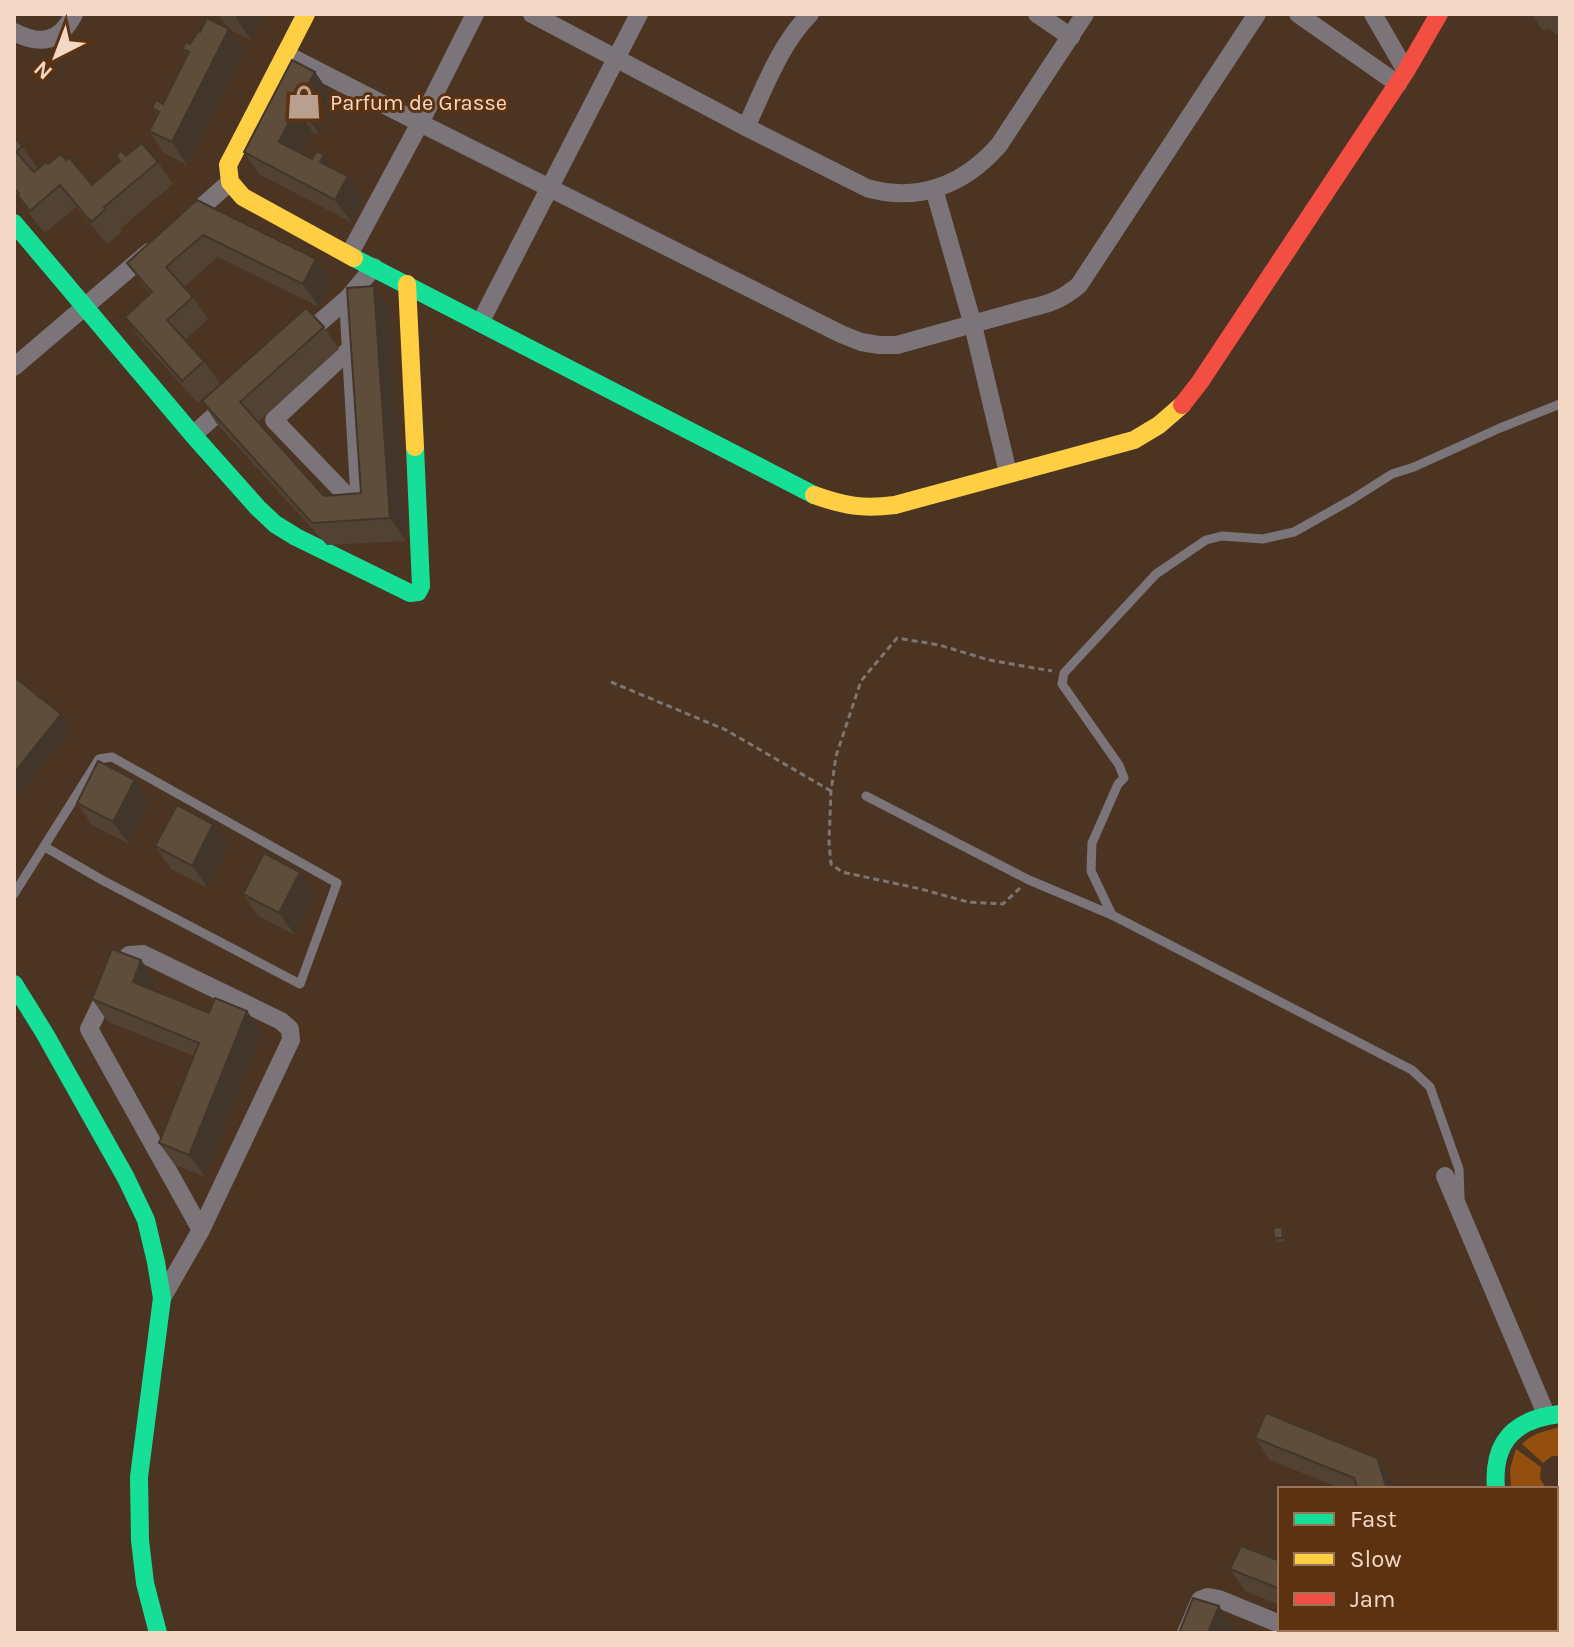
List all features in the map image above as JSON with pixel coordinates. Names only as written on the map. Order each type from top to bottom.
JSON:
[{"type":"street","points":[[14,32],[42,41],[68,26],[74,14]]},
{"type":"street","points":[[306,14],[228,165],[230,182],[243,197],[814,495],[844,505],[869,508],[895,505],[1134,440],[1180,407],[1200,382],[1402,77],[1439,14]]},
{"type":"street","points":[[349,255],[475,14]]},
{"type":"street","points":[[532,14],[867,188],[903,194],[920,193],[955,181],[986,160],[1085,14]]},
{"type":"street","points":[[481,321],[639,14]]},
{"type":"street","points":[[746,127],[789,39],[810,14]]},
{"type":"street","points":[[1037,14],[1071,37]]},
{"type":"street","points":[[285,54],[841,334],[861,342],[897,345],[1047,305],[1064,298],[1079,285],[1257,14]]},
{"type":"street","points":[[1298,14],[1402,77]]},
{"type":"street","points":[[1373,14],[1402,77]]},
{"type":"street","points":[[14,367],[230,182]]},
{"type":"street","points":[[934,189],[973,325],[1008,473]]},
{"type":"street","points":[[14,223],[193,435],[275,524],[410,593],[418,592],[421,586],[407,284]]},
{"type":"street","points":[[289,350],[348,298],[374,267]]},
{"type":"street","points":[[348,298],[351,348],[359,490],[358,497],[349,498],[274,420],[351,348]]},
{"type":"street","points":[[193,435],[241,392]]},
{"type":"street","points":[[162,1298],[201,1230],[291,1040],[290,1029],[281,1021],[143,954],[129,955],[118,969],[89,1029],[201,1230]]},
{"type":"street","points":[[14,984],[126,1178],[146,1220],[162,1298],[139,1477],[140,1540],[145,1583],[158,1633]]},
{"type":"street","points":[[1445,1176],[1553,1414],[1529,1420],[1514,1430],[1503,1443],[1496,1460],[1496,1487]]},
{"type":"street","points":[[1186,1633],[1200,1600],[1208,1597],[1278,1623]]},
{"type":"lane","points":[[1112,915],[1091,871],[1092,843],[1118,784],[1124,778],[1119,765],[1062,684],[1064,673],[1156,574],[1206,540],[1222,536],[1263,539],[1294,532],[1392,474],[1560,404]]},
{"type":"lane","points":[[14,894],[99,759],[112,757],[337,883],[300,984],[45,847]]},
{"type":"lane","points":[[866,796],[1029,880],[1112,915],[1412,1070],[1430,1087],[1459,1169],[1460,1213]]},
{"type":"path","points":[[1029,880],[1003,904],[968,902],[842,872],[831,864],[829,842],[836,756],[861,681],[897,638],[939,645],[989,660],[1064,673]]},
{"type":"path","points":[[611,682],[726,730],[831,791]]},
{"type":"shaded area","points":[[1560,1427],[1560,1456],[1552,1456],[1543,1463],[1522,1444],[1535,1435]]},
{"type":"shaded area","points":[[1516,1449],[1541,1467],[1540,1479],[1546,1487],[1511,1487],[1510,1469]]},
{"type":"building","points":[[207,18],[229,29],[172,142],[149,131],[159,112],[152,108],[156,100],[163,104],[189,52],[182,49],[200,32]]},
{"type":"building","points":[[292,60],[315,72],[304,92],[308,94],[305,100],[308,102],[303,112],[296,108],[279,142],[312,159],[317,151],[324,155],[320,162],[348,176],[335,200],[244,152]]},
{"type":"building","points":[[15,138],[22,146],[16,152],[34,172],[61,154],[66,160],[69,157],[92,185],[120,161],[116,156],[121,151],[126,156],[142,143],[158,162],[104,207],[106,209],[91,222],[60,185],[30,211],[14,188]]},
{"type":"building","points":[[197,200],[316,259],[303,284],[203,235],[166,267],[193,297],[167,320],[204,361],[182,381],[125,317],[152,292],[127,263]]},
{"type":"building","points":[[374,286],[390,518],[312,523],[202,401],[306,308],[324,327],[240,402],[324,496],[361,493],[347,288]]},
{"type":"building","points":[[14,677],[61,714],[14,773]]},
{"type":"building","points":[[98,761],[135,780],[113,822],[77,803]]},
{"type":"building","points":[[177,805],[213,824],[192,866],[155,846]]},
{"type":"building","points":[[264,853],[300,872],[279,913],[243,894]]},
{"type":"building","points":[[112,949],[141,960],[133,982],[209,1013],[215,998],[247,1011],[189,1155],[159,1143],[199,1043],[92,999]]},
{"type":"building","points":[[1282,1227],[1283,1238],[1274,1238],[1273,1228]]},
{"type":"building","points":[[1266,1413],[1377,1458],[1386,1487],[1357,1487],[1354,1478],[1255,1438]]},
{"type":"building","points":[[1241,1546],[1278,1560],[1278,1588],[1230,1569]]},
{"type":"building","points":[[1193,1598],[1219,1606],[1208,1633],[1179,1633]]},
{"type":"traffic: fast","points":[[14,223],[193,435],[275,524],[410,593],[418,592],[421,586],[415,447]]},
{"type":"traffic: fast","points":[[354,258],[814,495]]},
{"type":"traffic: fast","points":[[14,984],[126,1178],[146,1220],[156,1262],[162,1298],[139,1477],[140,1540],[145,1583],[158,1633]]},
{"type":"traffic: fast","points":[[1496,1487],[1498,1458],[1509,1436],[1530,1421],[1560,1414]]},
{"type":"traffic: slow","points":[[306,14],[228,165],[230,182],[243,197],[354,258]]},
{"type":"traffic: slow","points":[[407,284],[415,447]]},
{"type":"traffic: slow","points":[[814,495],[854,506],[895,505],[1134,440],[1159,425],[1182,405]]},
{"type":"traffic: jam","points":[[1182,405],[1406,71],[1439,14]]},
{"type":"place","name":"Parfum de Grasse","points":[[304,102]]}]
